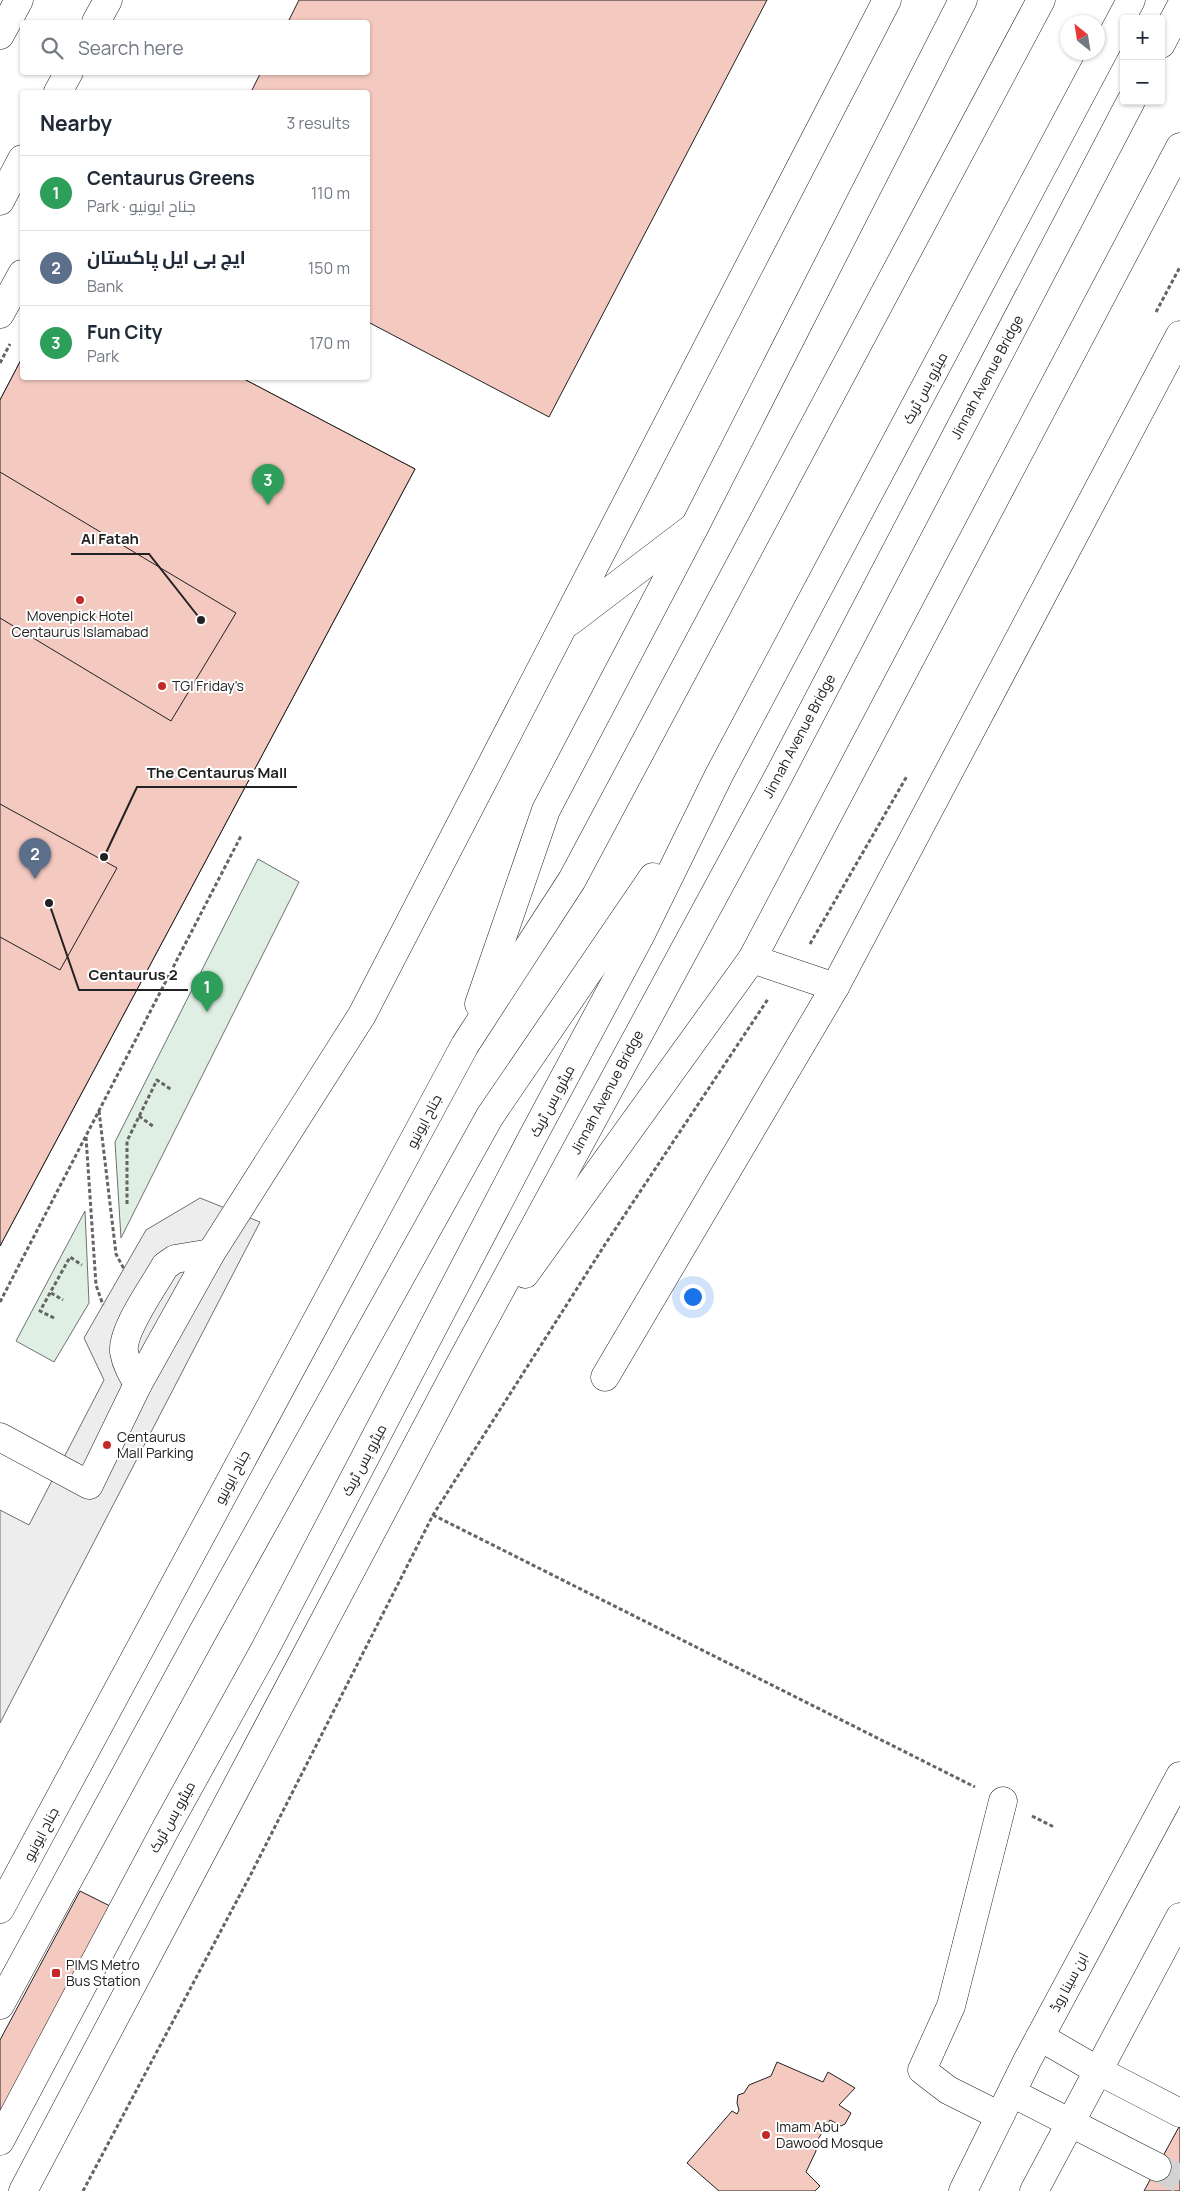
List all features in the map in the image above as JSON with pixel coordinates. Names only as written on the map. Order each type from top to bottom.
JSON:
[{"type":"main road","points":[[2,27],[19,0]]},
{"type":"main road","points":[[97,20],[108,0]]},
{"type":"main road","points":[[0,1437],[89,1485],[138,1384],[211,1253],[362,1016],[887,0]]},
{"type":"main road","points":[[465,1045],[546,810],[696,526],[963,0]]},
{"type":"main road","points":[[465,1045],[572,880],[1041,0]]},
{"type":"main road","name":"میٹرو بس ٹریک","points":[[0,2141],[166,1828],[265,1649],[532,1138],[639,938],[719,775],[1131,0]]},
{"type":"main road","points":[[1165,36],[1180,8]]},
{"type":"main road","name":"Jinnah Avenue Bridge","points":[[459,1366],[776,780],[1129,105]]},
{"type":"main road","points":[[23,2191],[459,1366],[752,959],[1180,147]]},
{"type":"main road","points":[[0,201],[20,163]]},
{"type":"main road","points":[[0,314],[20,278]]},
{"type":"main road","points":[[605,1377],[835,987],[1180,335]]},
{"type":"main road","points":[[564,626],[696,526]]},
{"type":"main road","name":"میٹرو بس ٹریک","points":[[0,2005],[203,1632],[490,1116],[616,932],[719,775]]},
{"type":"main road","points":[[752,959],[835,987]]},
{"type":"main road","name":"جناح ایونیو","points":[[0,1909],[465,1045]]},
{"type":"main road","name":"ابن سینا روڈ","points":[[962,2191],[1040,2037],[1180,1776]]},
{"type":"main road","points":[[1003,1801],[951,2006],[922,2070],[948,2090],[1070,2121],[1157,2167]]},
{"type":"main road","points":[[1034,2191],[1097,2070],[1180,1918]]},
{"type":"main road","points":[[1040,2037],[1097,2070],[1180,2113]]},
{"type":"path","points":[[1152,319],[1180,267]]},
{"type":"path","points":[[83,2191],[251,1874],[433,1515],[604,1246],[764,1005],[812,941],[910,770]]},
{"type":"path","points":[[0,1302],[241,836]]},
{"type":"path","points":[[127,1204],[127,1141],[157,1080],[172,1090]]},
{"type":"path","points":[[99,1110],[116,1254],[124,1269]]},
{"type":"path","points":[[138,1116],[154,1127]]},
{"type":"path","points":[[86,1136],[96,1284],[103,1306]]},
{"type":"path","points":[[54,1318],[40,1311],[70,1256],[82,1265]]},
{"type":"path","points":[[51,1293],[63,1300]]},
{"type":"path","points":[[433,1515],[1054,1826]]},
{"type":"green space","points":[[258,859],[299,882],[121,1238],[115,1142]]},
{"type":"green space","points":[[85,1211],[89,1303],[54,1362],[16,1341]]},
{"type":"shaded area","name":"Centaurus Mall Parking","points":[[200,1198],[260,1222],[0,1723],[0,1510],[29,1525],[104,1380],[84,1338],[146,1230]]},
{"type":"building","points":[[299,0],[767,0],[549,417],[370,323],[370,90],[252,90],[260,75],[370,75],[370,20],[289,20]]},
{"type":"building","points":[[20,362],[20,380],[246,380],[415,469],[0,1246],[0,400]]},
{"type":"building","points":[[20,362],[20,380],[246,380],[415,469],[0,1246],[0,400]]},
{"type":"building","points":[[0,472],[236,613],[171,721],[0,618]]},
{"type":"building","points":[[0,804],[117,868],[60,970],[0,937]]},
{"type":"building","name":"PIMS Metro Bus Station","points":[[80,1891],[110,1906],[0,2115],[0,2040]]},
{"type":"building","name":"Imam Abu Dawood Mosque","points":[[777,2062],[823,2082],[828,2072],[855,2088],[839,2105],[851,2113],[845,2124],[841,2126],[830,2120],[815,2144],[816,2151],[806,2172],[820,2186],[815,2191],[719,2191],[687,2163],[732,2111],[737,2114],[739,2110],[737,2103],[738,2095],[744,2093],[749,2085],[771,2076]]},
{"type":"building","points":[[1180,2125],[1180,2191],[1144,2191],[1157,2167]]},
{"type":"tunnel","points":[[1157,2167],[1180,2179]]},
{"type":"place","name":"Fun City","points":[[268,505]]},
{"type":"place","name":"Movenpick Hotel Centaurus Islamabad","points":[[80,600]]},
{"type":"place","name":"Al Fatah","points":[[201,620]]},
{"type":"place","name":"TGI Friday's","points":[[162,686]]},
{"type":"place","name":"The Centaurus Mall","points":[[104,857]]},
{"type":"place","name":"ایچ بی ایل پاکستان","points":[[35,879]]},
{"type":"place","name":"Centaurus 2","points":[[49,903]]},
{"type":"place","name":"Centaurus Greens","points":[[207,1012]]},
{"type":"place","name":"Centaurus Mall Parking","points":[[107,1445]]},
{"type":"place","name":"PIMS Metro Bus Station","points":[[56,1973]]},
{"type":"place","name":"Imam Abu Dawood Mosque","points":[[766,2135]]}]
